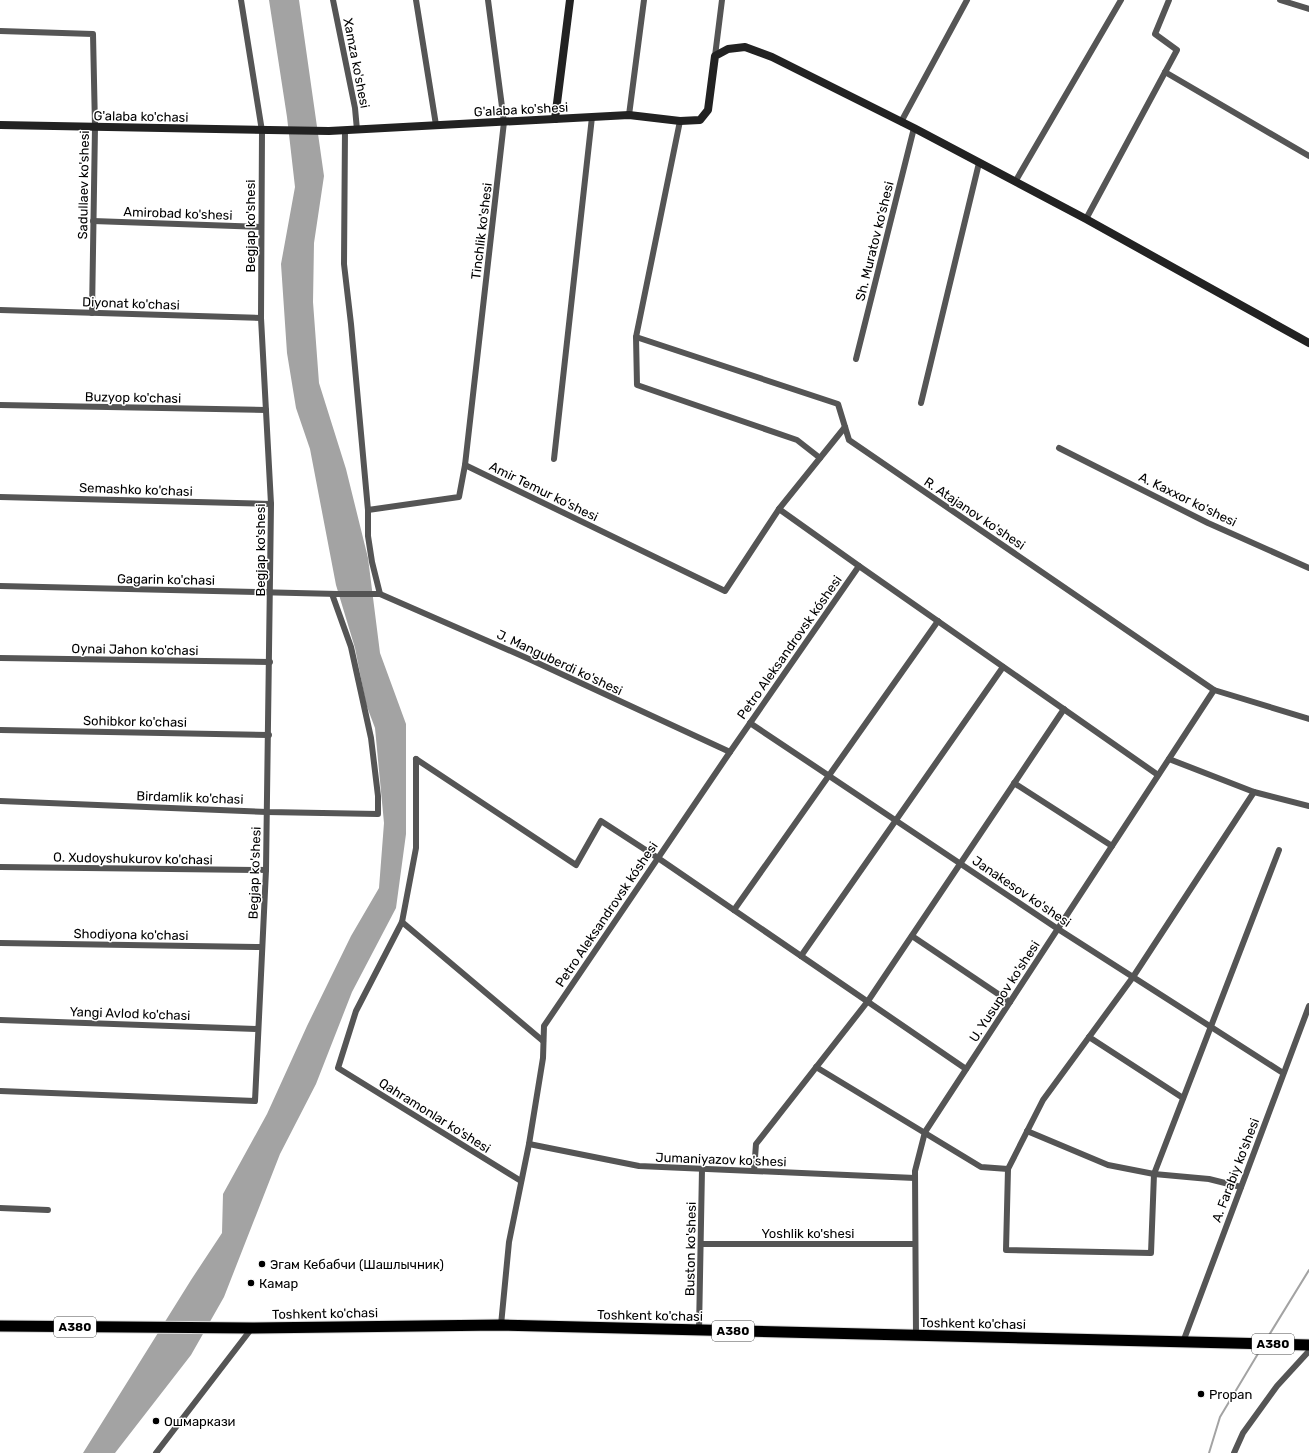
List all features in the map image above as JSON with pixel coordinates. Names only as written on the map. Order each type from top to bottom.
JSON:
[{"type":"highway","name":"Toshkent ko'chasi","points":[[0,1326],[252,1328],[501,1325],[1183,1342],[1307,1347]]},
{"type":"street","name":"Begjap ko'shesi","points":[[0,1091],[255,1101],[266,870],[271,504],[261,318],[262,131],[241,0]]},
{"type":"street","name":"Xamza ko'shesi","points":[[333,0],[355,108],[357,130]]},
{"type":"street","points":[[416,0],[436,125]]},
{"type":"street","name":"Tinchlik ko'shesi","points":[[465,465],[504,122],[488,0]]},
{"type":"street","points":[[555,119],[570,0]]},
{"type":"street","points":[[629,115],[644,0]]},
{"type":"street","points":[[715,56],[722,0]]},
{"type":"street","points":[[901,122],[967,0]]},
{"type":"street","points":[[1015,182],[1121,0]]},
{"type":"street","points":[[1086,220],[1177,50],[1154,34],[1169,0]]},
{"type":"street","points":[[1280,0],[1309,9]]},
{"type":"street","name":"Sadullaev ko'shesi","points":[[0,31],[93,34],[95,127],[92,313]]},
{"type":"street","points":[[715,56],[728,49],[745,47],[772,58],[914,128],[1086,220],[1309,343]]},
{"type":"street","name":"G'alaba ko'shesi","points":[[282,131],[357,130],[629,115],[680,121],[700,120],[708,110],[715,56]]},
{"type":"street","points":[[1165,72],[1309,156]]},
{"type":"street","points":[[554,458],[592,117]]},
{"type":"street","points":[[680,121],[636,337],[637,385],[797,440],[820,458]]},
{"type":"street","name":"G'alaba ko'chasi","points":[[0,125],[282,131]]},
{"type":"street","name":"Sh. Muratov ko'shesi","points":[[856,359],[914,128]]},
{"type":"street","points":[[345,130],[344,264],[368,510],[368,536],[372,562],[380,594]]},
{"type":"street","points":[[921,402],[979,163]]},
{"type":"street","name":"Amirobad ko'shesi","points":[[93,221],[261,227]]},
{"type":"street","name":"Diyonat ko'chasi","points":[[0,310],[261,318]]},
{"type":"street","name":"R. Atajanov ko'shesi","points":[[636,337],[838,404],[849,440],[1214,690],[1309,719]]},
{"type":"street","name":"Buzyop ko'chasi","points":[[0,405],[266,410]]},
{"type":"street","points":[[845,427],[779,509],[858,566],[1158,775]]},
{"type":"street","name":"A. Kaxxor ko'shesi","points":[[1059,448],[1208,522],[1309,568]]},
{"type":"street","points":[[368,510],[460,497],[465,465]]},
{"type":"street","name":"Amir Temur ko'shesi","points":[[465,465],[725,591],[779,509]]},
{"type":"street","name":"Semashko ko'chasi","points":[[0,497],[271,504]]},
{"type":"street","name":"Petro Aleksandrovsk kóshesi","points":[[501,1325],[509,1242],[543,1058],[544,1026],[858,566]]},
{"type":"street","name":"Gagarin ko'chasi","points":[[0,586],[380,594]]},
{"type":"street","name":"Birdamlik ko'chasi","points":[[0,801],[267,812],[378,814],[378,796],[371,738],[351,647],[335,594]]},
{"type":"street","name":"J. Manguberdi ko'shesi","points":[[380,594],[529,659],[730,752]]},
{"type":"street","points":[[734,910],[938,622]]},
{"type":"street","name":"Oynai Jahon ko'chasi","points":[[0,658],[270,662]]},
{"type":"street","points":[[801,956],[1003,667]]},
{"type":"street","name":"U. Yusupov ko'shesi","points":[[916,1335],[914,1171],[925,1132],[1214,690]]},
{"type":"street","points":[[754,1171],[756,1144],[868,1001],[1064,709]]},
{"type":"street","name":"Janakesov ko'shesi","points":[[750,723],[1058,928],[1283,1073]]},
{"type":"street","name":"Sohibkor ko'chasi","points":[[0,730],[269,735]]},
{"type":"street","points":[[543,1042],[402,922],[416,848],[416,759],[576,865],[601,821],[658,858],[966,1069]]},
{"type":"street","points":[[1169,759],[1254,792],[1309,806]]},
{"type":"street","points":[[1014,784],[1112,846]]},
{"type":"street","points":[[1254,792],[1133,977],[1043,1100],[1008,1169],[1006,1250],[1151,1253],[1154,1174],[1279,850]]},
{"type":"street","name":"O. Xudoyshukurov ko'chasi","points":[[0,867],[266,870]]},
{"type":"street","name":"Qahramonlar ko'shesi","points":[[402,922],[356,1011],[338,1068],[521,1181]]},
{"type":"street","points":[[912,936],[1010,1002]]},
{"type":"street","name":"Shodiyona ko'chasi","points":[[0,943],[262,947]]},
{"type":"street","name":"A. Farabiy ko'shesi","points":[[1183,1342],[1309,1006]]},
{"type":"street","name":"Yangi Avlod ko'chasi","points":[[0,1020],[258,1029]]},
{"type":"street","points":[[1089,1037],[1183,1098]]},
{"type":"street","points":[[816,1067],[981,1167],[1008,1169]]},
{"type":"street","points":[[1027,1132],[1108,1165],[1154,1174],[1209,1179],[1241,1186]]},
{"type":"street","name":"Jumaniyazov ko'shesi","points":[[528,1144],[639,1166],[915,1178]]},
{"type":"street","name":"Buston ko'shesi","points":[[699,1330],[702,1169]]},
{"type":"street","points":[[0,1208],[48,1210]]},
{"type":"street","name":"Yoshlik ko'shesi","points":[[701,1244],[915,1244]]},
{"type":"street","points":[[156,1453],[252,1328]]},
{"type":"street","points":[[1234,1453],[1243,1433],[1307,1347]]},
{"type":"shaded area","points":[[269,0],[299,0],[324,176],[314,243],[313,302],[319,383],[346,469],[368,558],[380,653],[406,724],[406,834],[396,908],[352,992],[316,1084],[280,1154],[224,1297],[191,1355],[115,1453],[83,1453],[222,1233],[223,1194],[267,1114],[307,1026],[351,936],[379,888],[384,823],[375,728],[366,704],[355,648],[336,585],[310,449],[296,408],[287,353],[281,264],[295,187],[287,117]]},
{"type":"waterway","points":[[1266,1340],[1309,1270]]},
{"type":"waterway","points":[[1209,1453],[1220,1417],[1262,1347]]},
{"type":"place","name":"Эгам Кебабчи (Шашлычник)","points":[[262,1264]]},
{"type":"place","name":"Камар","points":[[251,1283]]},
{"type":"place","name":"Propan","points":[[1201,1394]]},
{"type":"place","name":"Ошмаркази","points":[[156,1421]]}]
